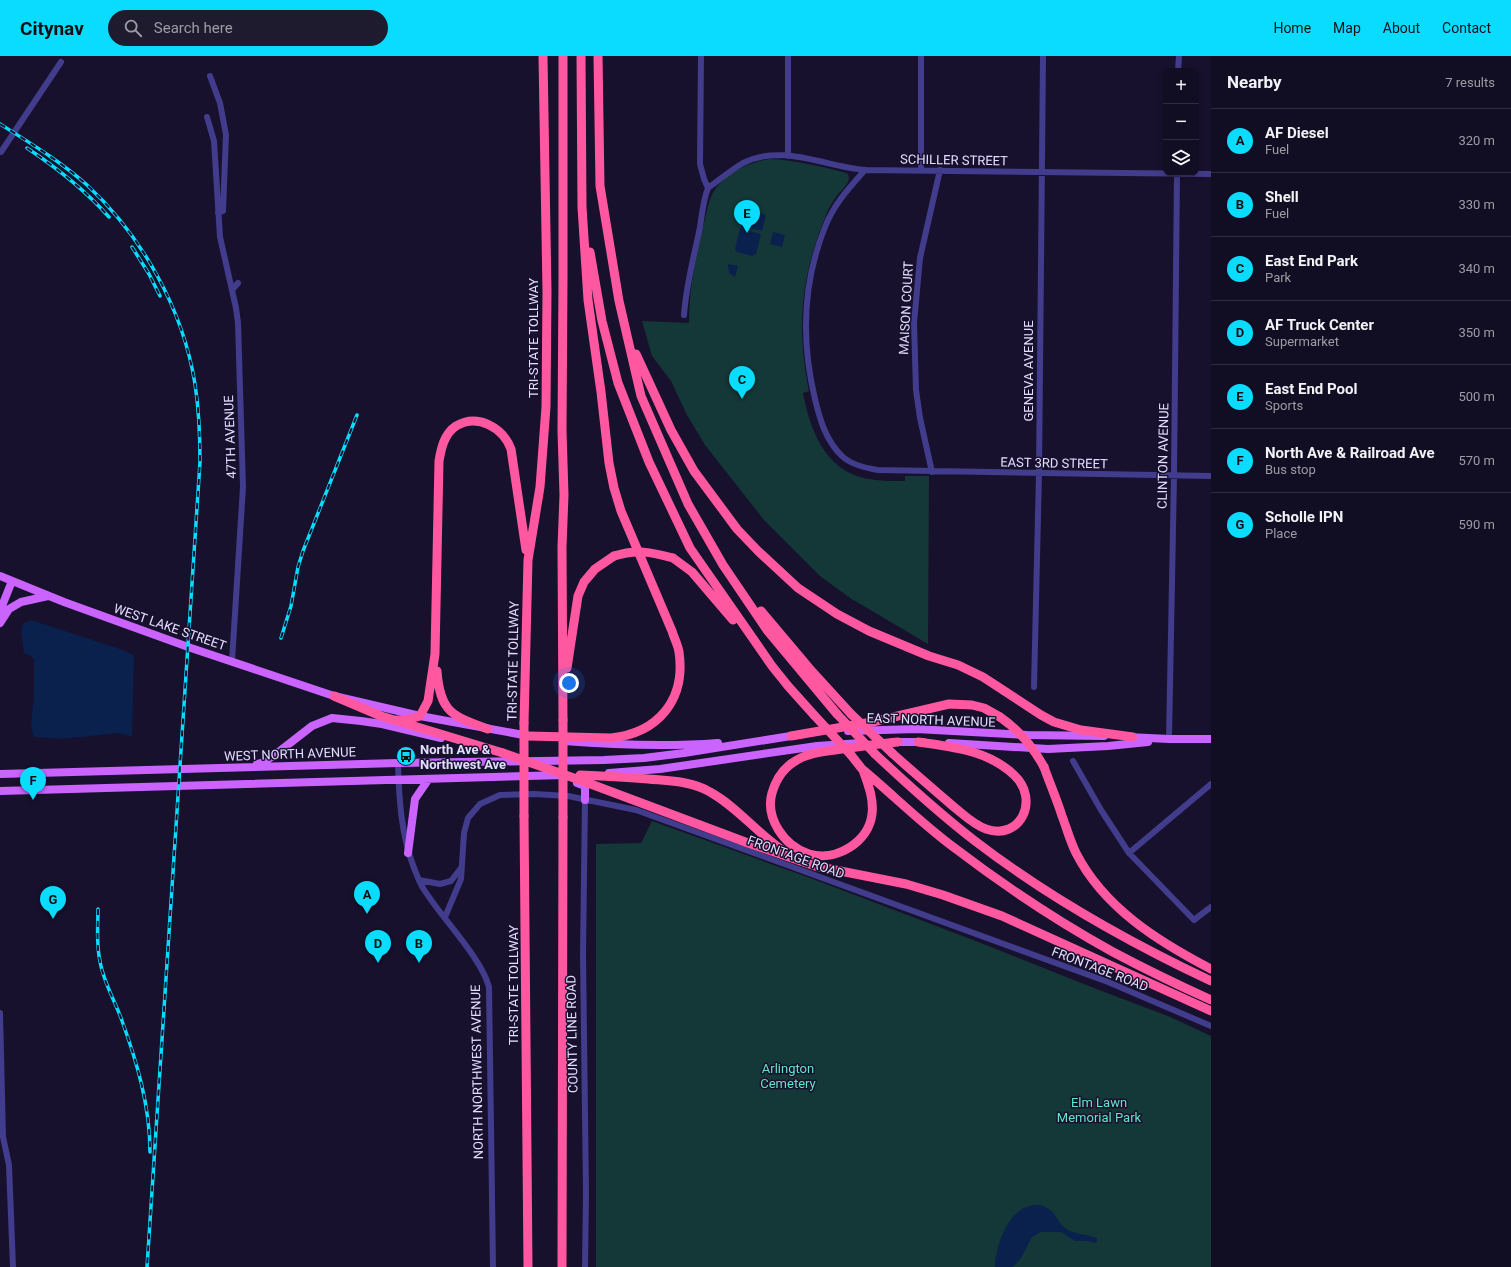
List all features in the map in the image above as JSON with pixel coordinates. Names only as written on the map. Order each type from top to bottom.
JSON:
[{"type":"highway","points":[[562,1267],[564,720],[563,56]]},
{"type":"highway","points":[[528,736],[611,738],[624,737],[636,733],[656,721],[671,704],[678,688],[680,670],[679,651],[621,511],[614,488],[609,463],[588,300],[582,207],[581,56]]},
{"type":"highway","points":[[598,56],[600,186],[619,301],[641,396],[688,504],[723,565],[767,630],[837,714],[875,754],[912,789],[975,841],[1058,899],[1147,950],[1211,981]]},
{"type":"highway","name":"TRI-STATE TOLLWAY","points":[[528,1267],[524,723],[528,560],[540,487],[546,407],[547,292],[543,61]]},
{"type":"highway","points":[[582,207],[602,321],[618,383],[648,462],[690,548],[772,666]]},
{"type":"highway","points":[[626,330],[648,384],[694,471],[737,529],[758,551],[798,588],[837,614],[869,631],[929,656],[958,665],[983,677],[1054,722],[1081,730],[1133,737]]},
{"type":"highway","points":[[394,720],[406,720],[420,716],[428,701],[435,654],[439,462],[442,445],[448,434],[456,426],[470,422],[485,423],[495,427],[507,439],[511,449],[528,560]]},
{"type":"highway","points":[[563,694],[578,596],[584,582],[595,569],[614,556],[627,552],[650,552],[673,558],[692,572],[788,686],[862,769],[951,845],[1027,899],[1067,925],[1114,952],[1211,1000]]},
{"type":"highway","points":[[723,565],[804,663],[851,714],[892,753],[951,804],[979,826],[992,830],[1005,830],[1018,823],[1022,818],[1027,804],[1025,790],[1021,783],[1007,769],[996,762],[972,752],[953,747],[918,742]]},
{"type":"highway","points":[[435,654],[440,692],[448,710],[458,717],[488,729]]},
{"type":"highway","points":[[334,696],[381,716],[588,783],[815,866],[906,884],[975,905],[1211,1011]]},
{"type":"highway","points":[[791,736],[872,722],[949,704],[972,705],[984,708],[1000,717],[1030,744],[1044,768],[1076,853],[1097,885],[1110,899],[1143,928],[1163,942],[1211,969]]},
{"type":"highway","points":[[862,769],[870,792],[873,813],[866,832],[859,841],[841,852],[820,856],[809,854],[789,843],[775,825],[772,815],[771,797],[777,780],[788,767],[796,760],[815,753],[898,742]]},
{"type":"highway","points":[[579,779],[664,780],[684,782],[698,786],[720,798],[774,845],[815,866]]},
{"type":"main road","name":"WEST LAKE STREET","points":[[0,576],[48,596],[191,648],[334,696],[420,716],[528,736],[564,741],[627,745],[709,744],[769,739]]},
{"type":"main road","points":[[0,611],[12,581]]},
{"type":"main road","points":[[0,623],[9,609],[21,602],[48,596]]},
{"type":"main road","points":[[249,767],[264,762],[312,726],[332,718],[382,724],[503,755]]},
{"type":"main road","name":"EAST NORTH AVENUE","points":[[581,761],[651,757],[791,736],[844,731],[892,729],[1027,735],[1133,737],[1169,740]]},
{"type":"main road","name":"EAST NORTH AVENUE","points":[[579,779],[818,746],[854,743],[918,742],[1048,749],[1108,746],[1152,741],[1211,739]]},
{"type":"main road","name":"WEST NORTH AVENUE","points":[[0,774],[398,763],[581,761]]},
{"type":"main road","points":[[0,791],[428,780],[579,779],[585,786],[585,800]]},
{"type":"main road","points":[[408,853],[415,799],[428,780]]},
{"type":"street","points":[[684,315],[689,275],[700,227],[703,204],[708,188],[702,172],[700,159],[701,56]]},
{"type":"street","points":[[788,56],[788,156]]},
{"type":"street","points":[[921,56],[921,170]]},
{"type":"street","name":"GENEVA AVENUE","points":[[1034,687],[1039,474],[1042,56]]},
{"type":"street","points":[[1178,56],[1178,68]]},
{"type":"street","points":[[1,152],[61,62]]},
{"type":"street","name":"47TH AVENUE","points":[[210,76],[220,103],[226,135],[223,211],[218,213]]},
{"type":"street","name":"47TH AVENUE","points":[[207,117],[214,140],[220,237],[238,323],[243,487],[232,661]]},
{"type":"street","name":"SCHILLER STREET","points":[[708,188],[737,167],[751,160],[765,157],[788,156],[850,169],[865,170],[1163,173]]},
{"type":"street","name":"EAST 3RD STREET","points":[[865,170],[838,201],[821,238],[815,257],[808,291],[806,321],[807,351],[817,409],[822,425],[834,447],[846,460],[863,467],[896,471],[1211,476]]},
{"type":"street","name":"MAISON COURT","points":[[932,472],[920,418],[916,390],[914,323],[920,258],[940,170]]},
{"type":"street","name":"SCHILLER STREET","points":[[1199,174],[1211,174]]},
{"type":"street","name":"CLINTON AVENUE","points":[[1169,740],[1174,476],[1177,176]]},
{"type":"street","points":[[232,290],[238,283]]},
{"type":"street","points":[[1073,761],[1129,853],[1194,920],[1211,907]]},
{"type":"street","name":"NORTH NORTHWEST AVENUE","points":[[398,763],[401,820],[408,853],[419,880],[430,898],[464,941],[483,971],[489,987],[492,1267]]},
{"type":"street","points":[[1129,853],[1211,784]]},
{"type":"street","name":"FRONTAGE ROAD","points":[[445,918],[461,879],[464,833],[468,818],[480,804],[500,795],[534,794],[568,796],[636,810],[1108,982],[1211,1026]]},
{"type":"street","name":"COUNTY LINE ROAD","points":[[585,800],[583,955],[586,1193],[585,1267]]},
{"type":"street","points":[[419,880],[440,884],[451,881],[461,868]]},
{"type":"street","points":[[0,1013],[3,1138],[9,1165],[13,1267]]},
{"type":"green space","points":[[769,159],[797,162],[843,172],[848,174],[849,177],[846,185],[836,197],[827,213],[811,259],[806,281],[802,323],[805,368],[809,391],[803,393],[815,434],[829,457],[839,466],[850,473],[874,480],[905,481],[905,476],[929,476],[928,644],[850,598],[820,576],[764,520],[705,445],[687,415],[671,381],[652,356],[642,321],[689,323],[690,297],[696,260],[707,209],[716,188],[733,172],[747,165]]},
{"type":"green space","name":"Arlington Cemetery","points":[[652,821],[813,879],[986,945],[1168,1016],[1211,1036],[1211,1267],[596,1267],[596,844],[641,843]]},
{"type":"water","points":[[745,209],[766,215],[762,231],[746,227],[745,230],[761,234],[756,254],[752,256],[737,252],[735,249]]},
{"type":"water","points":[[773,232],[785,235],[782,247],[770,244]]},
{"type":"water","points":[[728,264],[738,266],[735,277],[729,273]]},
{"type":"water","points":[[31,620],[134,655],[132,735],[130,736],[118,733],[63,739],[35,737],[33,735],[31,724],[34,695],[34,660],[31,656],[24,653],[21,632],[23,623]]},
{"type":"water","points":[[1040,1205],[1050,1210],[1068,1230],[1097,1238],[1097,1242],[1075,1241],[1061,1232],[1041,1232],[1032,1237],[1021,1258],[1013,1267],[995,1267],[997,1250],[1008,1224],[1020,1211],[1030,1206]]},
{"type":"railway","points":[[0,124],[77,176],[107,205],[125,227],[142,251],[170,302],[181,328],[195,384],[199,423],[200,462],[147,1267]]},
{"type":"railway","points":[[27,148],[70,180],[109,217]]},
{"type":"railway","points":[[132,247],[149,274],[160,296]]},
{"type":"railway","points":[[281,638],[291,606],[298,567],[303,551],[357,415]]},
{"type":"railway","points":[[98,909],[98,942],[101,968],[121,1018],[142,1084],[148,1118],[150,1152]]},
{"type":"place","name":"East End Pool","points":[[747,233]]},
{"type":"place","name":"East End Park","points":[[742,399]]},
{"type":"place","name":"North Ave & Northwest Ave","points":[[406,756]]},
{"type":"place","name":"North Ave & Railroad Ave","points":[[33,800]]},
{"type":"place","name":"AF Diesel","points":[[367,914]]},
{"type":"place","name":"Scholle IPN","points":[[53,919]]},
{"type":"place","name":"AF Truck Center","points":[[378,963]]},
{"type":"place","name":"Shell","points":[[419,963]]},
{"type":"park label","name":"Elm Lawn Memorial Park","points":[[1099,1110]]}]
